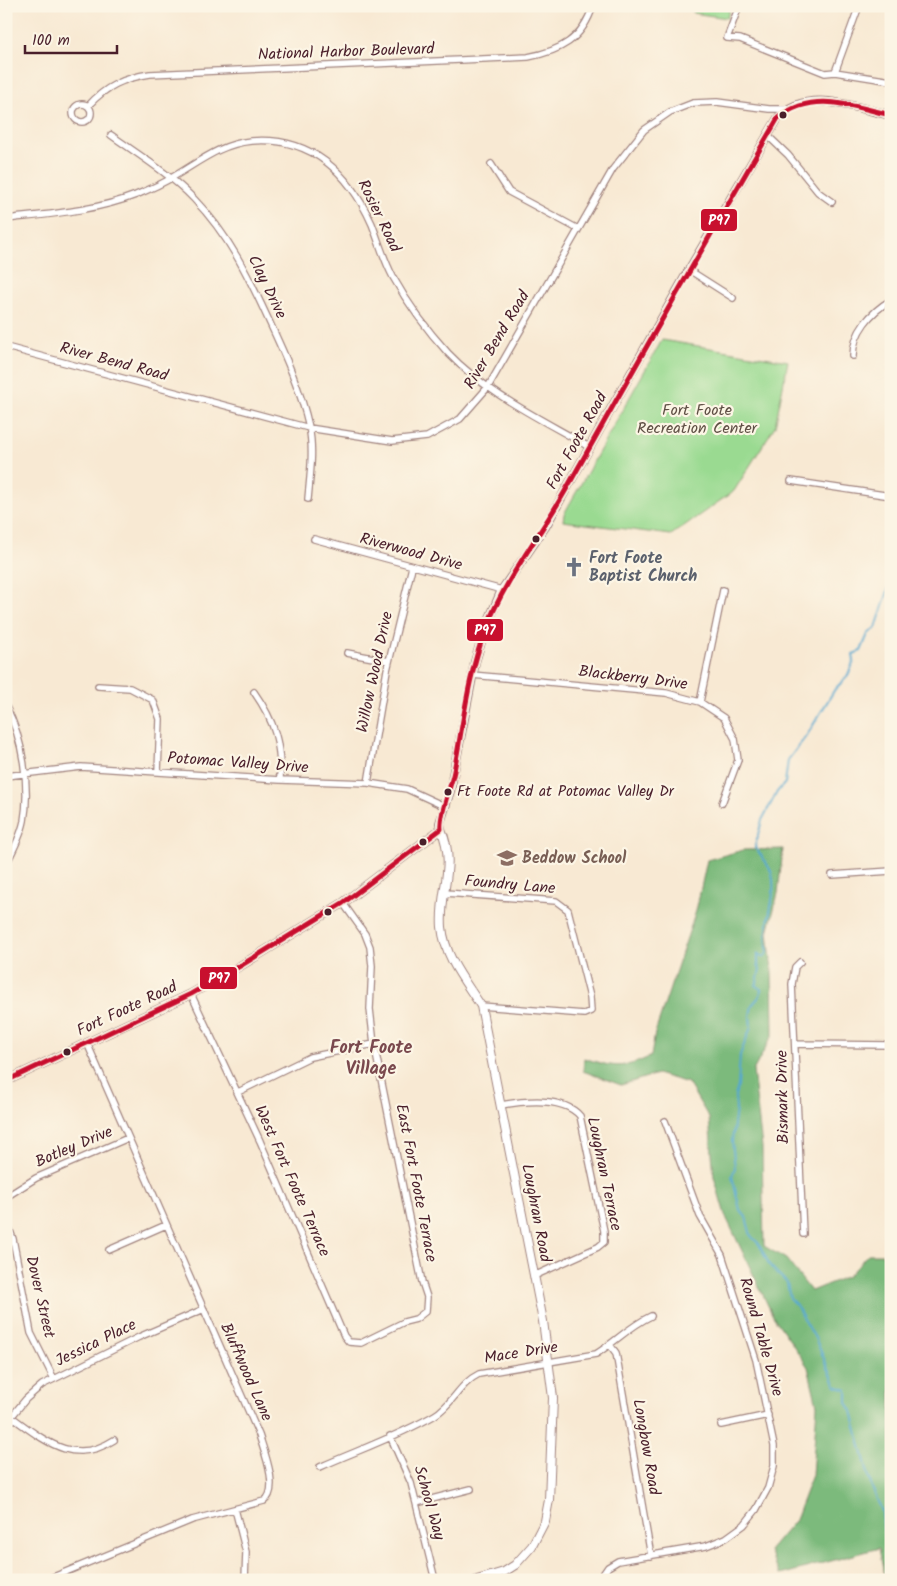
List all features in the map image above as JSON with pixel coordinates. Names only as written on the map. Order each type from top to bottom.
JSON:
[{"type":"street","name":"National Harbor Boulevard","points":[[88,106],[109,86],[126,78],[150,74],[528,57],[550,53],[577,35],[589,18],[593,6]]},
{"type":"street","points":[[739,6],[727,38],[740,39],[825,73],[835,72],[891,82]]},
{"type":"street","points":[[835,72],[859,6]]},
{"type":"street","name":"River Bend Road","points":[[6,347],[309,428],[392,441],[415,440],[439,432],[460,419],[488,387],[620,159],[644,130],[684,105],[708,102],[769,109],[788,109]]},
{"type":"street","points":[[788,109],[802,102],[820,102],[891,115]]},
{"type":"street","name":"Fort Foote Road","points":[[6,1081],[191,994],[343,903],[441,828],[440,823],[446,807],[472,675],[484,632],[502,590],[545,527],[689,270],[778,118],[788,109]]},
{"type":"street","name":"Clay Drive","points":[[111,135],[172,178],[210,218],[240,260],[289,366],[309,428],[311,471],[308,499]]},
{"type":"street","points":[[767,136],[788,156],[818,192],[832,202]]},
{"type":"street","name":"Rosier Road","points":[[6,219],[85,209],[112,203],[172,178],[214,151],[233,144],[252,141],[275,142],[293,146],[324,159],[341,174],[353,189],[372,224],[394,278],[414,311],[448,353],[488,387],[589,447]]},
{"type":"street","points":[[491,164],[509,192],[578,229]]},
{"type":"street","points":[[689,270],[733,298]]},
{"type":"street","points":[[853,356],[854,345],[860,330],[873,314],[891,300]]},
{"type":"street","points":[[791,481],[891,496]]},
{"type":"street","name":"Riverwood Drive","points":[[314,539],[502,590]]},
{"type":"street","name":"Willow Wood Drive","points":[[368,783],[388,661],[412,567]]},
{"type":"street","points":[[700,702],[723,590]]},
{"type":"street","points":[[347,653],[388,661]]},
{"type":"street","name":"Blackberry Drive","points":[[472,675],[666,693],[700,702],[724,718],[735,739],[738,760],[722,803]]},
{"type":"street","points":[[98,686],[130,688],[142,692],[153,700],[160,719],[158,772]]},
{"type":"street","points":[[254,692],[269,714],[276,731],[280,757],[280,780]]},
{"type":"street","points":[[6,708],[15,728],[24,774],[26,802],[23,823],[6,864]]},
{"type":"street","name":"Potomac Valley Drive","points":[[6,776],[81,767],[280,780],[368,783],[408,789],[446,807]]},
{"type":"street","name":"Loughran Road","points":[[441,828],[449,855],[442,920],[446,945],[458,972],[481,1006],[534,1276],[553,1398],[548,1514],[532,1546],[516,1565],[504,1572],[477,1580]]},
{"type":"street","points":[[832,875],[887,871]]},
{"type":"street","name":"Foundry Lane","points":[[445,893],[550,901],[566,906],[570,914],[592,1008],[589,1013],[481,1006]]},
{"type":"street","name":"East Fort Foote Terrace","points":[[343,903],[365,934],[370,946],[372,966],[370,1009],[374,1044],[428,1307],[416,1319],[386,1330]]},
{"type":"street","name":"Bismark Drive","points":[[800,962],[792,975],[803,1234]]},
{"type":"street","name":"West Fort Foote Terrace","points":[[191,994],[238,1092],[344,1336],[349,1342],[361,1343],[386,1330]]},
{"type":"street","name":"Bluffwood Lane","points":[[46,1580],[192,1520],[269,1498],[272,1493],[272,1483],[259,1435],[86,1043]]},
{"type":"street","points":[[238,1092],[310,1057],[374,1044]]},
{"type":"street","points":[[795,1044],[891,1045]]},
{"type":"street","name":"Loughran Terrace","points":[[501,1105],[524,1102],[548,1103],[575,1110],[580,1116],[604,1231],[604,1242],[598,1247],[534,1276]]},
{"type":"street","name":"Round Table Drive","points":[[599,1580],[608,1567],[618,1561],[717,1542],[736,1532],[750,1518],[768,1488],[774,1466],[774,1446],[756,1360],[722,1255],[700,1216],[664,1121]]},
{"type":"street","name":"Botley Drive","points":[[6,1197],[36,1178],[128,1138]]},
{"type":"street","name":"Dover Street","points":[[6,1220],[13,1239],[31,1333],[54,1379]]},
{"type":"street","points":[[109,1250],[166,1225]]},
{"type":"street","name":"Jessica Place","points":[[9,1414],[38,1388],[54,1379],[139,1337],[204,1309]]},
{"type":"street","name":"Mace Drive","points":[[320,1467],[390,1436],[441,1410],[453,1400],[468,1381],[479,1374],[596,1354],[610,1346],[629,1328],[651,1316]]},
{"type":"street","name":"Longbow Road","points":[[610,1346],[616,1353],[651,1556]]},
{"type":"street","points":[[9,1414],[42,1439],[65,1449],[92,1450],[102,1448],[114,1440]]},
{"type":"street","points":[[721,1425],[768,1415]]},
{"type":"street","name":"School Way","points":[[390,1436],[407,1470],[435,1580]]},
{"type":"street","points":[[416,1503],[471,1489]]},
{"type":"street","points":[[235,1509],[246,1552],[245,1580]]},
{"type":"green space","points":[[695,6],[731,6],[727,18],[693,13]]},
{"type":"green space","name":"Fort Foote Recreation Center","points":[[662,340],[788,361],[775,426],[734,491],[671,535],[563,521],[564,514]]},
{"type":"green space","points":[[783,849],[778,893],[768,932],[772,972],[773,1034],[753,1071],[762,1147],[764,1246],[786,1259],[811,1291],[848,1276],[868,1254],[891,1254],[891,1580],[885,1580],[879,1548],[780,1575],[769,1551],[795,1520],[812,1475],[817,1405],[808,1367],[773,1316],[725,1215],[714,1177],[709,1118],[688,1083],[657,1074],[621,1085],[583,1071],[584,1058],[618,1066],[651,1056],[655,1033],[696,911],[707,860],[743,850]]},
{"type":"waterway","points":[[891,581],[876,628],[868,634],[861,651],[853,654],[854,661],[847,677],[835,689],[807,735],[788,760],[785,783],[777,792],[762,820],[755,846],[772,874],[773,894],[766,943],[768,952],[764,957],[758,954],[760,970],[756,986],[761,989],[760,996],[752,1005],[751,1027],[740,1055],[732,1141],[735,1168],[732,1176],[740,1210],[746,1217],[751,1236],[759,1244],[770,1266],[787,1283],[790,1299],[796,1305],[815,1338],[836,1386],[847,1390],[847,1402],[852,1411],[871,1485],[882,1511],[885,1541],[891,1550]]},
{"type":"transit line","name":"P97","points":[[6,1081],[191,994],[240,966],[343,903],[441,829],[442,816],[454,771],[474,665],[493,612],[513,575],[558,504],[778,118],[791,109],[819,102],[847,105],[891,115]]},
{"type":"place","name":"Fort Foote Baptist Church","points":[[574,567]]},
{"type":"place","name":"Ft Foote Rd at Potomac Valley Dr","points":[[448,792]]},
{"type":"place","name":"Beddow School","points":[[507,858]]},
{"type":"district","name":"Fort Foote Village","points":[[371,1058]]}]
